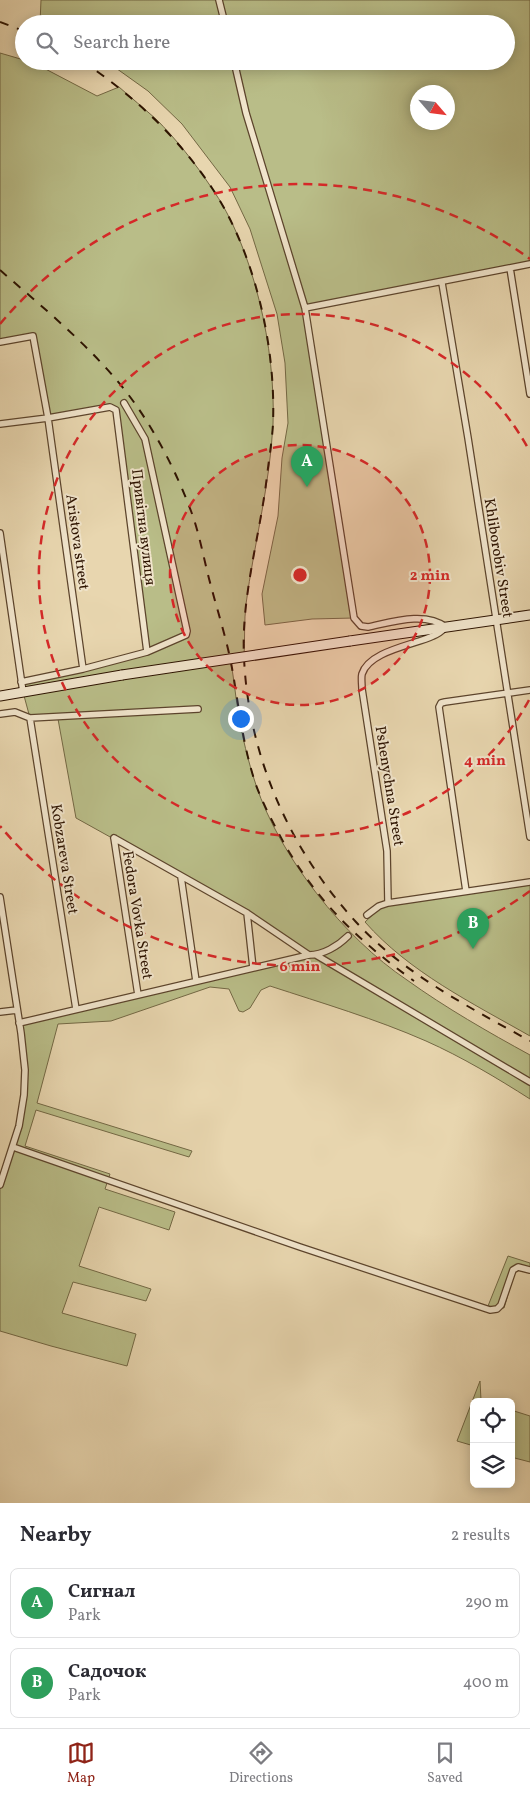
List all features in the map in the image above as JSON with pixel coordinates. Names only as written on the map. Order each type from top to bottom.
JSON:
[{"type":"street","points":[[219,0],[223,15]]},
{"type":"street","points":[[236,70],[246,113],[305,308],[354,618],[361,626],[368,627],[416,619],[430,619],[446,628]]},
{"type":"street","points":[[305,308],[442,283],[530,264]]},
{"type":"street","points":[[510,268],[530,394]]},
{"type":"street","name":"Khliborobiv Street","points":[[442,283],[470,447],[530,837]]},
{"type":"street","name":"Aristova street","points":[[0,342],[34,336],[48,418],[83,669]]},
{"type":"street","points":[[21,682],[83,669],[147,652],[186,636],[187,631],[145,439],[124,403]]},
{"type":"street","name":"Привітна вулиця","points":[[48,418],[113,407],[116,410],[147,652]]},
{"type":"street","points":[[0,424],[48,418]]},
{"type":"street","points":[[0,533],[23,692]]},
{"type":"street","points":[[0,696],[122,675],[530,615]]},
{"type":"street","name":"Pshenychna Street","points":[[388,903],[388,851],[362,689],[362,674],[367,665],[376,657],[435,636],[446,628]]},
{"type":"street","points":[[466,891],[439,707],[441,703],[445,702],[530,690]]},
{"type":"street","points":[[0,714],[15,712],[27,717],[198,709]]},
{"type":"street","name":"Kobzareva Street","points":[[27,717],[76,1009]]},
{"type":"street","name":"Fedora Vovka Street","points":[[138,995],[114,838],[181,877]]},
{"type":"street","points":[[181,877],[247,913],[309,954]]},
{"type":"street","points":[[181,877],[196,981]]},
{"type":"street","points":[[367,915],[379,906],[388,903],[530,882]]},
{"type":"street","points":[[0,897],[25,1070],[24,1095],[19,1126],[0,1185]]},
{"type":"street","points":[[247,913],[253,968]]},
{"type":"street","points":[[19,1023],[309,954],[316,954],[331,948],[348,936]]},
{"type":"street","points":[[316,954],[530,1082]]},
{"type":"street","points":[[0,1012],[17,1010]]},
{"type":"street","points":[[13,1147],[300,1247],[490,1310],[497,1309],[501,1305],[514,1270],[518,1267],[530,1270]]},
{"type":"green space","points":[[41,0],[530,0],[530,264],[305,308],[354,618],[312,619],[265,625],[262,594],[278,516],[282,458],[288,423],[285,363],[277,314],[250,229],[230,187],[182,124],[148,91],[119,70],[515,70],[515,15],[40,15]]},
{"type":"green space","points":[[0,53],[15,57],[15,70],[47,70],[97,96],[119,87],[156,119],[178,143],[205,178],[226,211],[250,269],[259,301],[271,365],[273,395],[271,447],[246,604],[244,657],[230,659],[241,730],[256,785],[281,840],[298,867],[317,894],[360,942],[383,963],[422,990],[467,1019],[530,1055],[530,1099],[479,1068],[426,1041],[368,1018],[270,986],[261,990],[250,1008],[243,1012],[239,1011],[229,989],[210,987],[111,1021],[58,1024],[37,1103],[192,1151],[189,1157],[36,1110],[25,1146],[110,1174],[105,1189],[175,1212],[169,1230],[99,1207],[79,1266],[151,1289],[146,1301],[73,1282],[62,1313],[136,1334],[127,1366],[0,1331],[0,1185],[13,1147],[24,1095],[19,1023],[308,955],[247,913],[76,818],[58,719],[30,718],[23,692],[27,680],[147,652],[113,407],[48,418],[33,336],[0,342]],"holes":[[[351,937],[335,950],[316,957]]]},
{"type":"green space","points":[[530,885],[530,1036],[464,999],[421,971],[382,940],[365,922],[380,908],[391,904]]},
{"type":"green space","points":[[508,1256],[530,1263],[530,1272],[522,1268],[515,1271],[504,1308],[488,1306]]},
{"type":"green space","points":[[480,1381],[481,1398],[473,1398]]},
{"type":"green space","points":[[470,1407],[470,1445],[457,1441]]},
{"type":"green space","points":[[515,1411],[530,1416],[530,1462],[515,1458]]},
{"type":"railway","points":[[0,22],[15,28]]},
{"type":"railway","points":[[95,70],[153,118],[185,151],[199,169],[227,214],[240,241],[260,301],[271,363],[273,424],[264,499],[245,611],[244,657],[247,694],[254,730],[277,800],[311,864],[332,894],[375,941],[416,974],[530,1041]]},
{"type":"railway","points":[[0,270],[54,317],[106,368],[122,386],[152,430],[180,483],[197,529],[230,658],[248,756],[256,785],[266,809],[291,855],[321,897],[354,933],[414,981]]},
{"type":"place","name":"Сигнал","points":[[307,487]]},
{"type":"place","name":"Садочок","points":[[473,949]]}]
